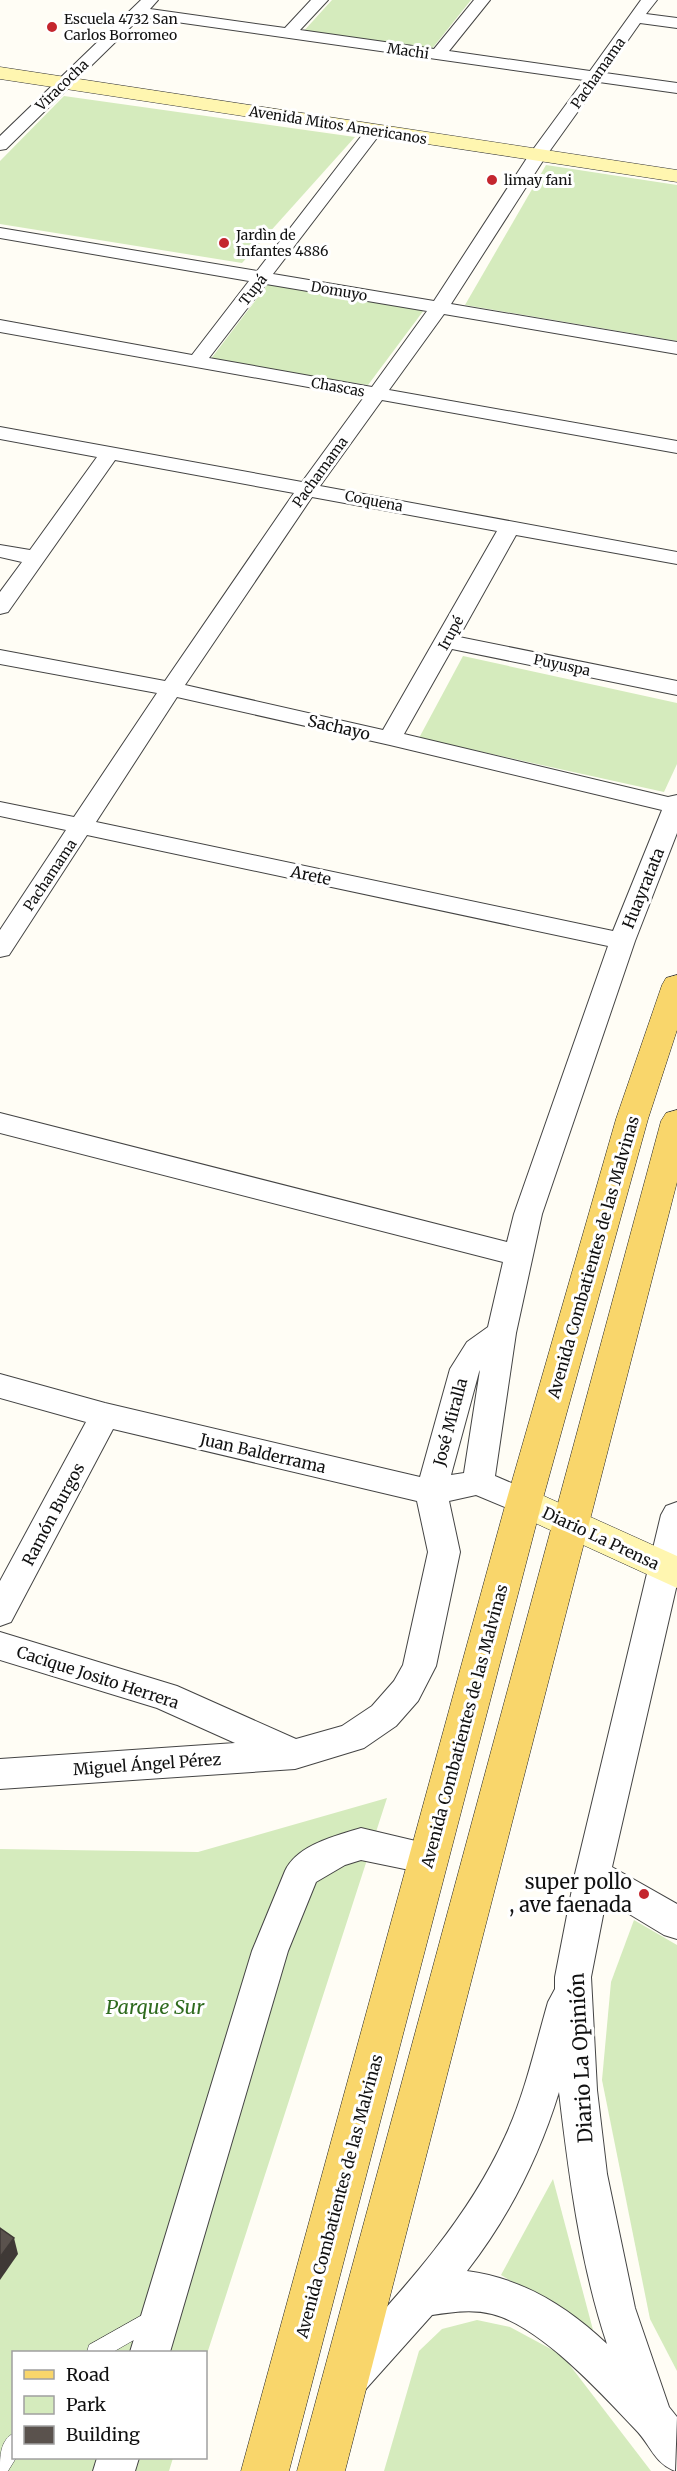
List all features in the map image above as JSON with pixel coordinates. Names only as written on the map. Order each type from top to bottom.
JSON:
[{"type":"main road","name":"Avenida Combatientes de las Malvinas","points":[[265,2471],[524,1502],[632,1119],[677,985]]},
{"type":"main road","points":[[321,2471],[677,1120]]},
{"type":"street","points":[[288,34],[320,0]]},
{"type":"street","points":[[438,55],[482,0]]},
{"type":"street","name":"Pachamama","points":[[0,949],[171,689],[308,488],[439,308],[542,150],[649,0]]},
{"type":"street","name":"Machi","points":[[144,6],[288,34],[677,88]]},
{"type":"street","name":"Viracocha","points":[[0,145],[144,6]]},
{"type":"street","points":[[637,18],[677,23]]},
{"type":"street","name":"Avenida Mitos Americanos","points":[[0,62],[69,78],[375,130],[677,164]]},
{"type":"street","name":"Avenida Mitos Americanos","points":[[0,73],[69,78],[542,150],[677,176]]},
{"type":"street","name":"Tupá","points":[[196,362],[375,130]]},
{"type":"street","name":"Domuyo","points":[[0,233],[677,348]]},
{"type":"street","name":"Chascas","points":[[0,326],[677,447]]},
{"type":"street","name":"Coquena","points":[[0,433],[308,488],[677,558]]},
{"type":"street","points":[[0,607],[109,454]]},
{"type":"street","name":"Irupé","points":[[390,738],[510,527]]},
{"type":"street","points":[[0,551],[36,558]]},
{"type":"street","name":"Puyuspa","points":[[447,641],[677,688]]},
{"type":"street","name":"Sachayo","points":[[0,657],[171,689],[676,804]]},
{"type":"street","name":"Huayratata","points":[[622,941],[676,804]]},
{"type":"street","name":"Arete","points":[[0,809],[622,941]]},
{"type":"street","points":[[524,1502],[478,1482],[501,1333],[528,1214],[622,941]]},
{"type":"street","points":[[0,1123],[520,1256]]},
{"type":"street","name":"José Miralla","points":[[295,1754],[352,1738],[384,1716],[406,1691],[419,1666],[444,1552],[431,1492],[465,1369],[478,1350],[501,1333]]},
{"type":"street","name":"Juan Balderrama","points":[[0,1386],[105,1415],[431,1492],[478,1482]]},
{"type":"street","name":"Ramón Burgos","points":[[0,1612],[105,1415]]},
{"type":"street","name":"Diario La Prensa","points":[[524,1502],[671,1570]]},
{"type":"street","name":"Diario La Opinión","points":[[677,1515],[671,1570],[593,1874],[573,1977],[578,2090],[588,2174],[615,2308],[653,2419],[677,2451]]},
{"type":"street","name":"Cacique Josito Herrera","points":[[0,1646],[165,1696],[295,1754]]},
{"type":"street","name":"Miguel Ángel Pérez","points":[[0,1774],[295,1754]]},
{"type":"street","points":[[150,2351],[270,1951],[303,1871],[336,1852],[361,1844],[429,1858]]},
{"type":"street","points":[[593,1874],[677,1923]]},
{"type":"street","points":[[344,2384],[424,2296],[471,2236],[510,2169],[537,2103],[573,1977]]},
{"type":"street","points":[[424,2296],[466,2291],[502,2297],[536,2314],[575,2340],[653,2419]]},
{"type":"lane","points":[[98,2351],[162,2312]]},
{"type":"lane","points":[[0,2465],[12,2446]]},
{"type":"green space","points":[[332,0],[471,0],[431,50],[302,33]]},
{"type":"green space","points":[[64,96],[355,137],[242,263],[0,224],[0,161]]},
{"type":"green space","points":[[546,165],[677,185],[677,341],[465,305]]},
{"type":"green space","points":[[268,284],[424,310],[368,385],[210,360]]},
{"type":"green space","points":[[463,656],[677,703],[677,764],[664,792],[419,738]]},
{"type":"green space","name":"Parque Sur","points":[[387,1798],[207,2354],[207,2351],[12,2351],[12,2459],[173,2459],[169,2471],[0,2471],[0,1849],[198,1852]]},
{"type":"green space","points":[[634,1920],[677,1945],[677,2371],[650,2319],[602,2080],[611,1982]]},
{"type":"green space","points":[[553,2179],[593,2330],[501,2275]]},
{"type":"green space","points":[[477,2320],[510,2327],[562,2355],[651,2471],[384,2471],[419,2351],[442,2329]]},
{"type":"building","points":[[0,2228],[14,2238],[0,2257]]},
{"type":"place","name":"Escuela 4732 San Carlos Borromeo","points":[[52,27]]},
{"type":"place","name":"limay fani","points":[[492,180]]},
{"type":"place","name":"Jardìn de Infantes 4886","points":[[224,243]]},
{"type":"place","name":"super pollo , ave faenada","points":[[644,1894]]}]
